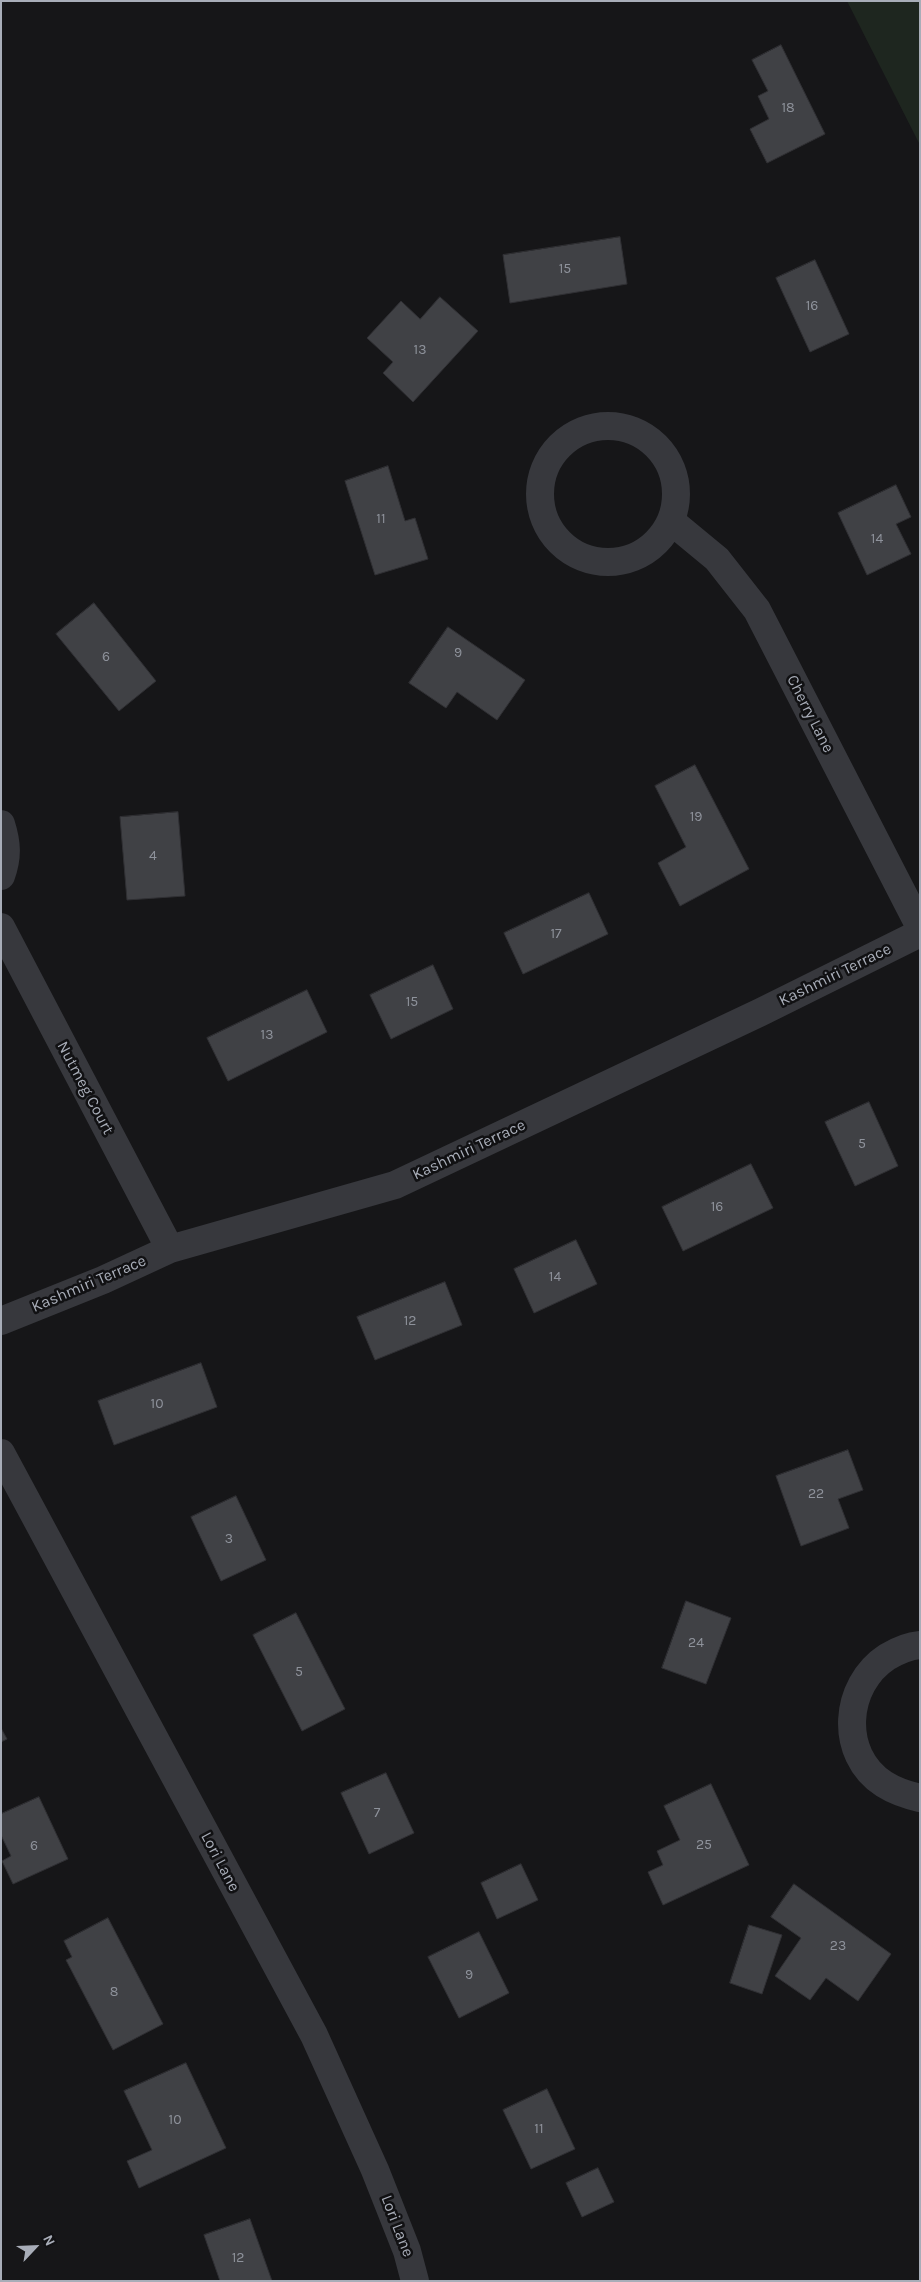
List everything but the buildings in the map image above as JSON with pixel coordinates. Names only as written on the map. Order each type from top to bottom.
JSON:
[{"type":"street","points":[[604,424],[628,428],[656,444],[670,465],[677,499],[671,521],[652,548],[625,561],[588,560],[563,547],[546,525],[539,493],[541,474],[553,451],[567,437],[604,424]]},
{"type":"street","name":"Cherry Lane","points":[[671,521],[716,559],[757,610],[920,928]]},
{"type":"street","points":[[1,824],[7,841],[6,862],[1,876]]},
{"type":"street","name":"Nutmeg Court","points":[[1,927],[170,1249]]},
{"type":"street","name":"Kashmiri Terrace","points":[[1,1321],[103,1280],[170,1249],[395,1185],[761,1012],[920,933]]},
{"type":"street","name":"Lori Lane","points":[[1,1454],[314,2035],[375,2170],[407,2251],[415,2281]]},
{"type":"street","points":[[920,1645],[895,1652],[878,1663],[864,1678],[855,1697],[852,1716],[852,1736],[859,1754],[869,1770],[883,1784],[900,1793],[920,1798]]},
{"type":"shaded area","points":[[847,1],[920,1],[920,145]]}]
